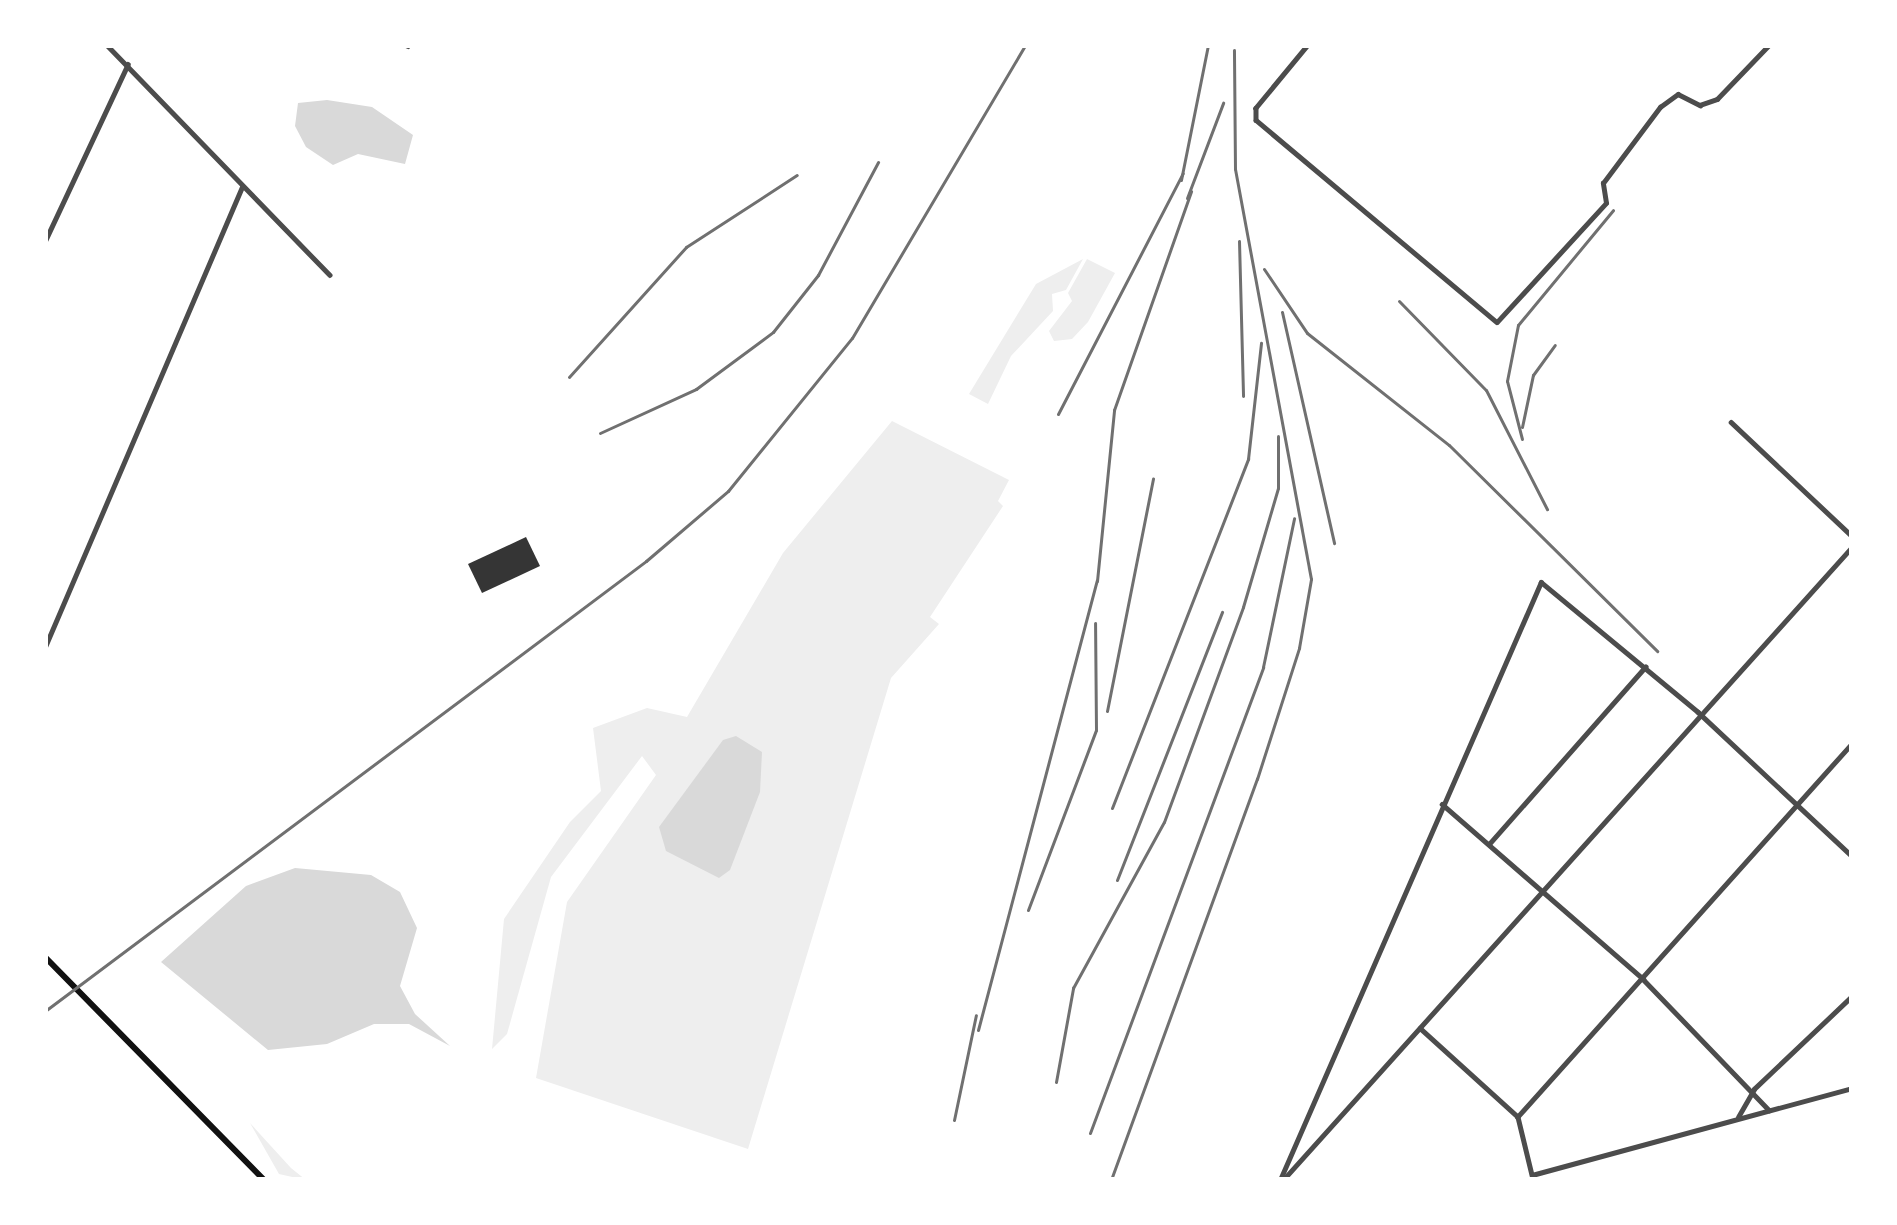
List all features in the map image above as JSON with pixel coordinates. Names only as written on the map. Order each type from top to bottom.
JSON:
[{"type":"highway","points":[[45,957],[264,1180]]},
{"type":"street","points":[[107,45],[330,275]]},
{"type":"street","points":[[1308,45],[1256,108],[1256,120],[1497,322],[1606,203],[1603,183],[1660,107],[1678,94],[1700,105],[1717,99],[1768,45]]},
{"type":"street","points":[[46,236],[128,64]]},
{"type":"street","points":[[45,647],[242,187]]},
{"type":"street","points":[[1731,422],[1852,536]]},
{"type":"street","points":[[1282,1180],[1698,712],[1852,547]]},
{"type":"street","points":[[1282,1180],[1536,588],[1547,583],[1698,712],[1852,856]]},
{"type":"street","points":[[1488,844],[1645,667]]},
{"type":"street","points":[[1518,1117],[1852,744]]},
{"type":"street","points":[[1442,804],[1643,980],[1749,1096],[1769,1110]]},
{"type":"street","points":[[1737,1118],[1749,1096],[1852,996]]},
{"type":"street","points":[[1419,1027],[1518,1117],[1532,1175],[1852,1088]]},
{"type":"shaded area","points":[[327,100],[372,107],[413,135],[405,164],[358,154],[333,165],[306,147],[295,126],[298,103]]},
{"type":"shaded area","points":[[1083,259],[1066,290],[1052,294],[1053,311],[1011,356],[988,404],[969,394],[1036,284]]},
{"type":"shaded area","points":[[1087,259],[1115,273],[1088,322],[1072,339],[1054,341],[1049,331],[1072,301],[1068,293]]},
{"type":"shaded area","points":[[892,421],[1009,480],[998,501],[1003,506],[930,617],[939,624],[891,678],[748,1149],[536,1078],[567,902],[656,775],[642,756],[551,877],[507,1034],[492,1049],[504,919],[570,822],[601,791],[593,728],[647,708],[687,717],[783,553]]},
{"type":"shaded area","points":[[736,736],[762,752],[760,792],[730,870],[719,878],[666,851],[659,827],[723,740]]},
{"type":"shaded area","points":[[295,868],[371,875],[400,892],[417,928],[400,986],[415,1014],[450,1046],[409,1024],[374,1024],[327,1044],[268,1050],[161,962],[246,886]]},
{"type":"shaded area","points":[[250,1123],[291,1168],[306,1180],[279,1174]]},
{"type":"building","points":[[526,537],[540,566],[482,593],[468,564]]},
{"type":"railway","points":[[45,1011],[646,561],[728,491],[852,338],[1025,45]]},
{"type":"railway","points":[[1181,180],[1208,45]]},
{"type":"railway","points":[[1112,1177],[1257,779],[1299,648],[1311,579],[1235,169],[1234,50]]},
{"type":"railway","points":[[1187,198],[1223,103]]},
{"type":"railway","points":[[600,433],[696,389],[773,332],[818,275],[878,162]]},
{"type":"railway","points":[[1058,414],[1183,173]]},
{"type":"railway","points":[[569,377],[686,247],[797,175]]},
{"type":"railway","points":[[978,1030],[1097,581],[1114,410],[1191,191]]},
{"type":"railway","points":[[1522,439],[1507,381],[1518,325],[1613,210]]},
{"type":"railway","points":[[1239,241],[1243,396]]},
{"type":"railway","points":[[1264,269],[1307,333],[1449,445],[1657,651]]},
{"type":"railway","points":[[1399,301],[1486,390],[1547,509]]},
{"type":"railway","points":[[1282,312],[1334,543]]},
{"type":"railway","points":[[1112,808],[1248,459],[1261,343]]},
{"type":"railway","points":[[1522,427],[1533,375],[1555,345]]},
{"type":"railway","points":[[1056,1082],[1073,988],[1164,822],[1243,607],[1278,488],[1278,436]]},
{"type":"railway","points":[[1107,711],[1153,479]]},
{"type":"railway","points":[[1090,1133],[1263,667],[1294,518]]},
{"type":"railway","points":[[1117,880],[1222,612]]},
{"type":"railway","points":[[1028,910],[1096,730],[1095,623]]},
{"type":"railway","points":[[954,1120],[976,1015]]}]
